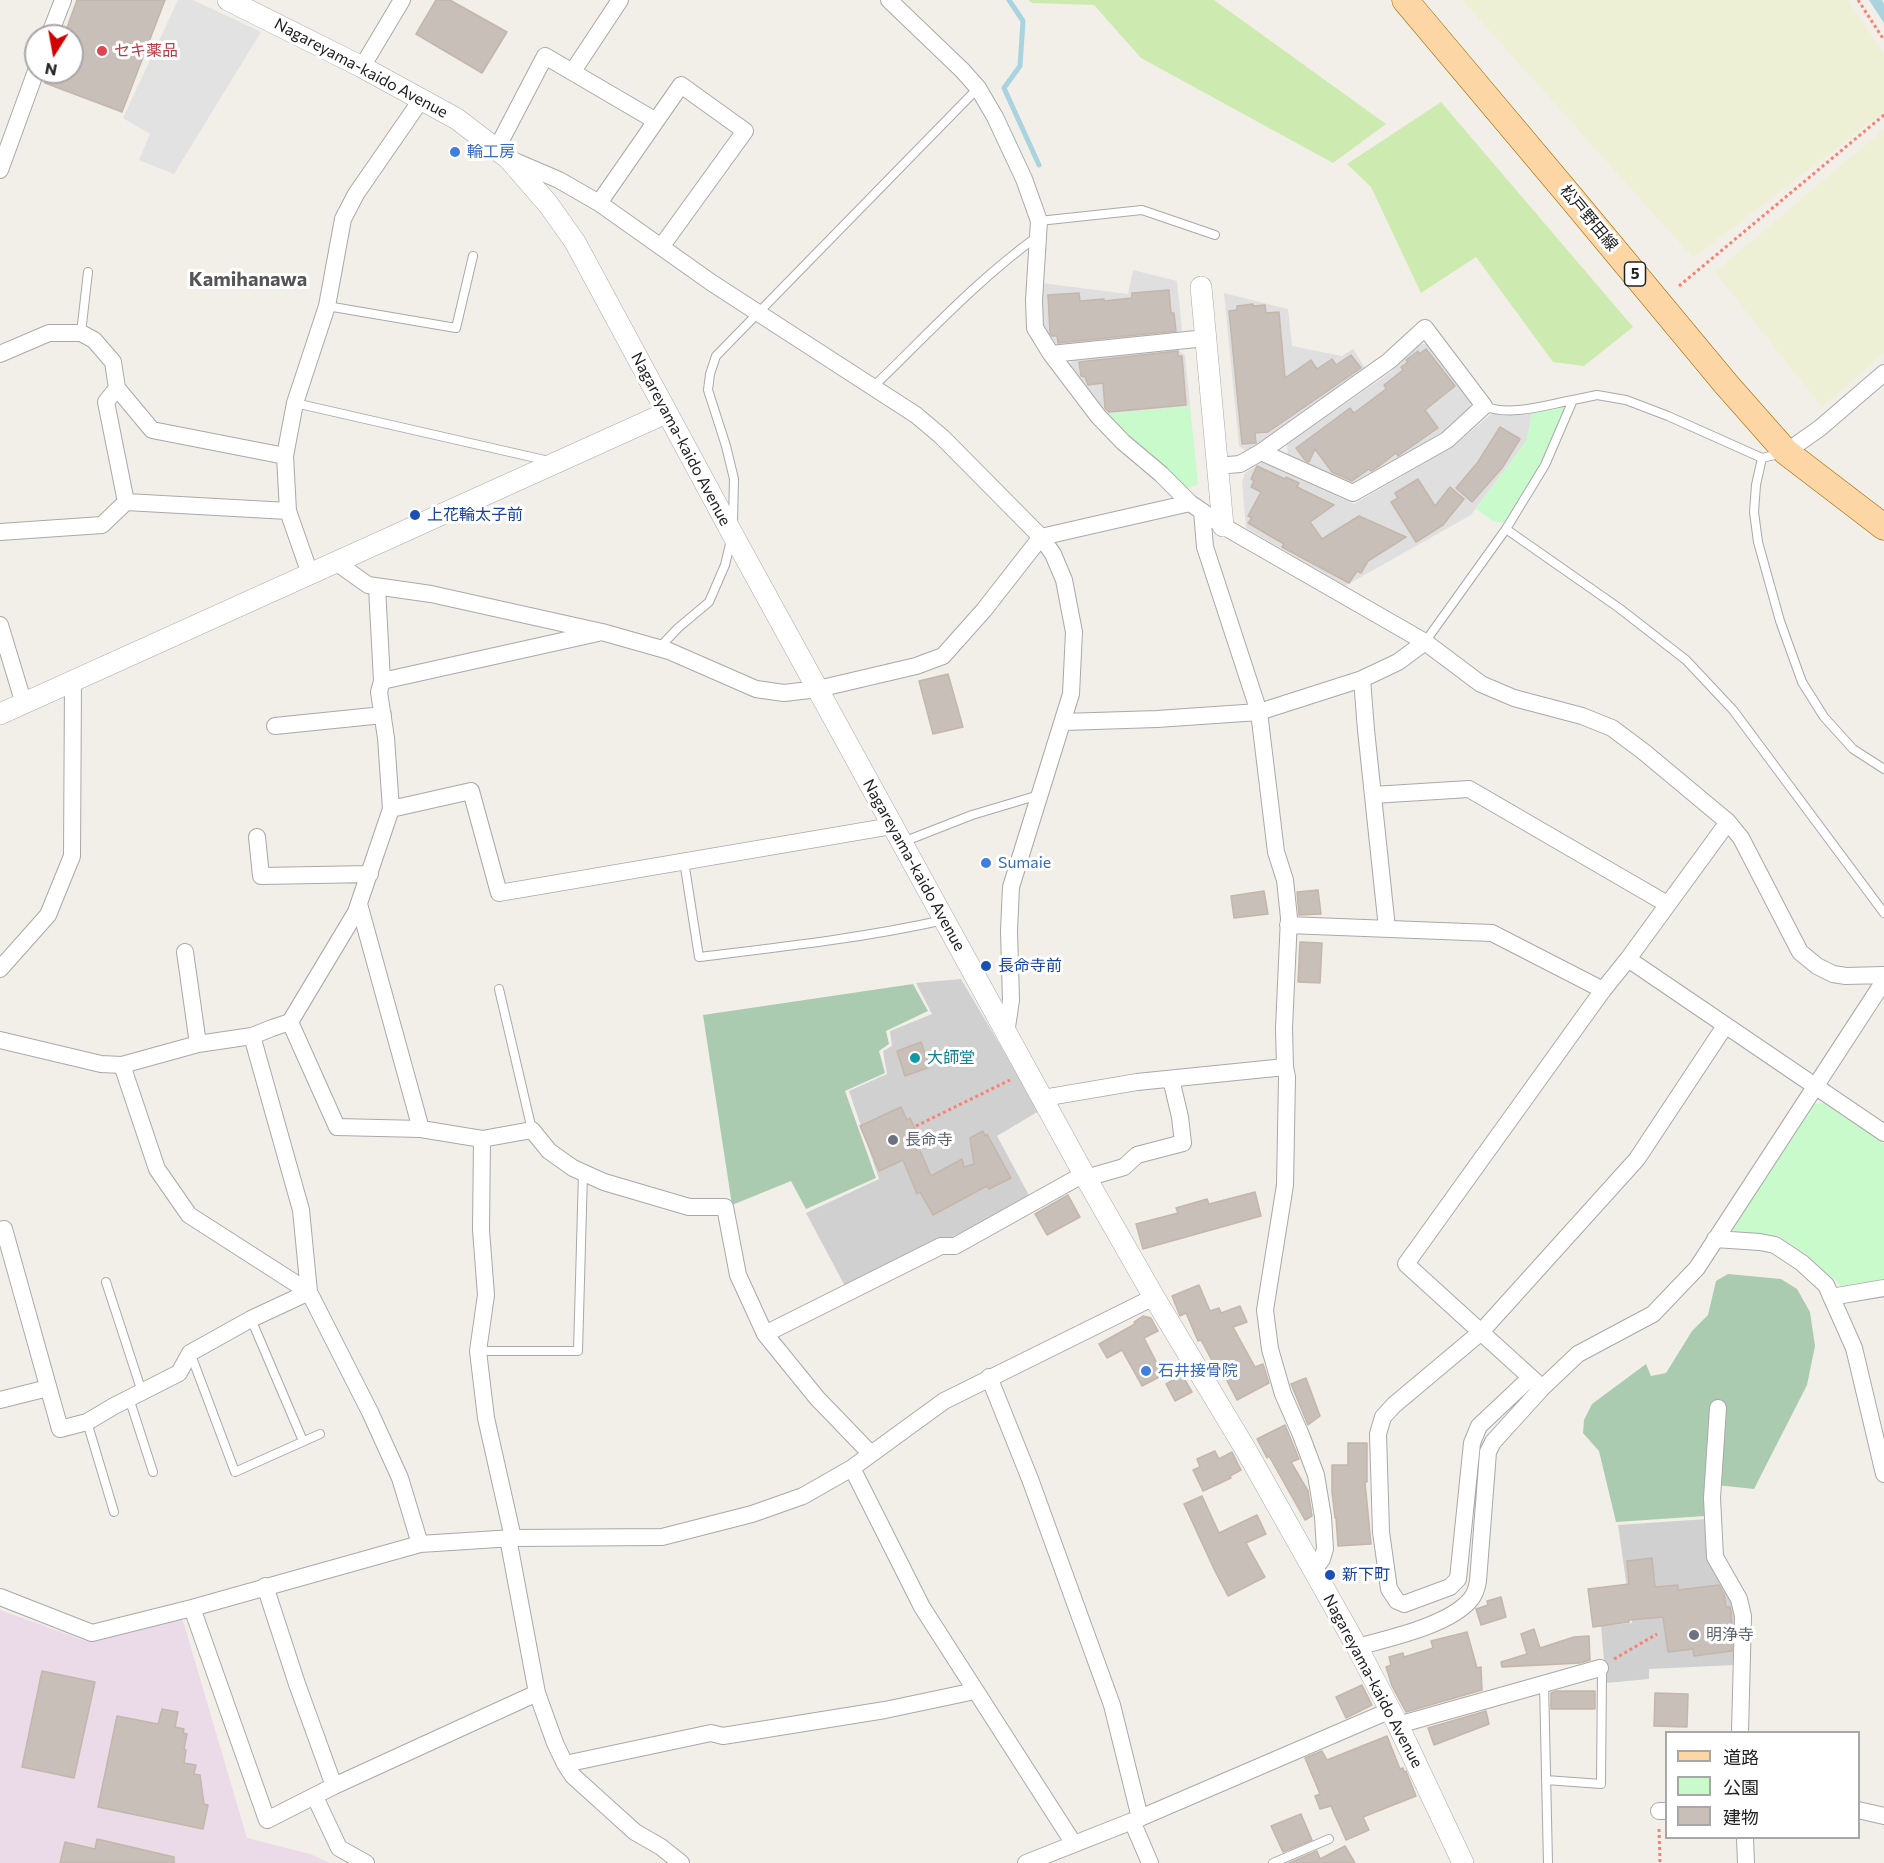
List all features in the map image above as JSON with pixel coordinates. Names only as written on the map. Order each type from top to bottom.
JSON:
[{"type":"main road","name":"松戸野田線","points":[[1405,0],[1726,384],[1786,452],[1884,527]]},
{"type":"street","points":[[54,24],[63,0]]},
{"type":"street","name":"Nagareyama-kaido Avenue","points":[[230,0],[458,119],[503,154],[548,204],[575,242],[666,413],[1085,1176],[1154,1298],[1246,1450],[1357,1647],[1395,1717],[1463,1863]]},
{"type":"street","points":[[362,67],[402,0]]},
{"type":"street","points":[[573,72],[620,0]]},
{"type":"street","points":[[889,0],[963,71],[978,88],[995,117],[1024,179],[1039,228],[1034,300],[1035,328],[1051,354],[1098,416],[1124,442],[1196,507],[1223,526],[1425,642],[1481,684],[1514,698],[1582,716],[1611,728],[1644,752],[1728,822],[1750,854],[1800,952],[1817,966],[1833,974],[1884,975]]},
{"type":"street","points":[[656,121],[545,56],[503,154],[560,180],[599,203],[758,312],[916,415],[942,437],[1041,537],[1053,554],[1064,580],[1074,632],[1071,694],[1011,887],[1009,931],[1011,1000],[1006,1034]]},
{"type":"street","points":[[1,164],[31,84]]},
{"type":"street","points":[[599,203],[681,86],[745,131],[661,247]]},
{"type":"street","points":[[310,574],[288,511],[285,456],[295,403],[327,306],[344,219],[356,194],[421,100]]},
{"type":"street","points":[[1201,287],[1223,526]]},
{"type":"street","points":[[1218,466],[1240,464],[1261,452],[1389,361],[1425,328],[1484,406],[1447,440],[1353,493],[1261,452]]},
{"type":"street","points":[[0,354],[49,333],[81,333],[94,340],[113,362],[117,388],[153,430],[285,456]]},
{"type":"street","points":[[1051,354],[1206,338]]},
{"type":"street","points":[[1786,452],[1820,428],[1884,373]]},
{"type":"street","points":[[117,388],[106,402],[126,502]]},
{"type":"street","points":[[0,714],[666,413]]},
{"type":"street","points":[[0,532],[102,525],[126,502],[288,511]]},
{"type":"street","points":[[337,563],[368,585],[431,594],[602,632],[659,648],[756,689],[784,693],[818,689],[916,666],[943,656],[984,610],[1041,537],[1196,507]]},
{"type":"street","points":[[1196,507],[1205,547],[1258,712],[1276,852],[1285,880],[1288,925],[1284,1029],[1287,1077],[1285,1185],[1265,1311],[1270,1349],[1283,1394],[1316,1475],[1323,1516],[1325,1549],[1322,1559],[1314,1570]]},
{"type":"street","points":[[0,1040],[100,1064],[122,1065],[198,1044],[252,1036],[290,1022],[356,912],[391,809],[379,692],[382,681],[377,587]]},
{"type":"street","points":[[0,625],[24,704]]},
{"type":"street","points":[[382,681],[602,632]]},
{"type":"street","points":[[1063,722],[1157,719],[1258,712],[1362,679],[1398,662],[1425,642]]},
{"type":"street","points":[[1362,679],[1387,928]]},
{"type":"street","points":[[0,969],[48,915],[72,856],[73,682]]},
{"type":"street","points":[[275,726],[383,715]]},
{"type":"street","points":[[1373,795],[1469,789],[1667,904]]},
{"type":"street","points":[[391,809],[471,791],[499,893],[684,861],[897,834]]},
{"type":"street","points":[[1536,1383],[1406,1264],[1728,822]]},
{"type":"street","points":[[257,837],[261,876],[370,874]]},
{"type":"street","points":[[359,904],[421,1129]]},
{"type":"street","points":[[1288,925],[1492,933],[1604,990]]},
{"type":"street","points":[[185,952],[198,1044]]},
{"type":"street","points":[[1628,959],[1884,1133]]},
{"type":"street","points":[[1725,1026],[1637,1159],[1481,1332],[1394,1405],[1383,1417],[1378,1434],[1381,1532],[1389,1589],[1397,1601],[1404,1604],[1450,1587],[1458,1579],[1472,1443],[1479,1426],[1578,1354],[1653,1314],[1697,1268],[1884,981]]},
{"type":"street","points":[[290,1022],[337,1128],[421,1129],[482,1139],[532,1130],[549,1151],[573,1168],[604,1182],[689,1207],[725,1207],[738,1275],[765,1334],[817,1398],[871,1454]]},
{"type":"street","points":[[252,1036],[301,1210],[309,1292],[370,1412],[400,1478],[420,1544]]},
{"type":"street","points":[[122,1065],[157,1169],[189,1215],[309,1292]]},
{"type":"street","points":[[1043,1098],[1127,1084],[1285,1067]]},
{"type":"street","points":[[765,1334],[941,1246],[955,1246],[1085,1176],[1124,1167],[1137,1155],[1183,1143],[1180,1117],[1171,1079]]},
{"type":"street","points":[[482,1139],[481,1230],[486,1295],[478,1351],[486,1418],[537,1693],[555,1743],[573,1776],[635,1832],[661,1846],[681,1863]]},
{"type":"street","points":[[0,1230],[4,1229],[60,1429],[87,1422],[179,1373],[190,1353],[251,1319],[309,1292]]},
{"type":"street","points":[[1715,1239],[1775,1245],[1802,1263],[1826,1286],[1854,1348],[1884,1474]]},
{"type":"street","points":[[1831,1297],[1884,1288]]},
{"type":"street","points":[[0,1597],[92,1634],[420,1544],[510,1538],[662,1537],[752,1514],[803,1496],[852,1467],[944,1401],[1154,1298]]},
{"type":"street","points":[[989,1377],[1030,1479],[1112,1705],[1136,1819],[1150,1863]]},
{"type":"street","points":[[1357,1647],[1430,1624],[1459,1611],[1473,1597],[1478,1581],[1488,1452],[1492,1442],[1536,1383]]},
{"type":"street","points":[[0,1400],[48,1388]]},
{"type":"street","points":[[1718,1408],[1712,1498],[1715,1557],[1739,1599],[1743,1616],[1740,1731]]},
{"type":"street","points":[[852,1467],[922,1607],[1074,1844]]},
{"type":"street","points":[[265,1586],[334,1786]]},
{"type":"street","points":[[192,1608],[267,1820],[334,1786],[537,1693]]},
{"type":"street","points":[[1026,1863],[1395,1717],[1600,1668]]},
{"type":"street","points":[[565,1764],[711,1733],[723,1736],[885,1710],[975,1691]]},
{"type":"street","points":[[315,1797],[339,1848],[366,1863]]},
{"type":"street","points":[[1860,1810],[1884,1816]]},
{"type":"street","points":[[1745,1839],[1746,1863]]},
{"type":"lane","points":[[659,648],[678,628],[709,602],[725,565],[733,535],[734,479],[708,390],[716,356],[978,88]]},
{"type":"lane","points":[[874,386],[1039,228],[1142,210],[1215,236]]},
{"type":"lane","points":[[327,306],[456,328],[473,256]]},
{"type":"lane","points":[[81,333],[88,272]]},
{"type":"lane","points":[[1484,406],[1496,411],[1530,408],[1597,395],[1626,400],[1668,416],[1762,458],[1786,452]]},
{"type":"lane","points":[[1425,642],[1506,529],[1545,465],[1573,400]]},
{"type":"lane","points":[[295,403],[558,463]]},
{"type":"lane","points":[[1762,458],[1756,485],[1754,512],[1758,542],[1780,621],[1802,682],[1824,717],[1853,749],[1884,769]]},
{"type":"lane","points":[[1506,529],[1618,608],[1686,660],[1733,710],[1884,913]]},
{"type":"lane","points":[[897,834],[1039,795]]},
{"type":"lane","points":[[684,861],[699,957],[889,933],[944,920]]},
{"type":"lane","points":[[499,989],[532,1130]]},
{"type":"lane","points":[[478,1351],[578,1351],[584,1173]]},
{"type":"lane","points":[[106,1282],[153,1472]]},
{"type":"lane","points":[[251,1319],[303,1441]]},
{"type":"lane","points":[[190,1353],[235,1472],[320,1434]]},
{"type":"lane","points":[[87,1422],[114,1512]]},
{"type":"lane","points":[[1546,1780],[1601,1784],[1602,1671],[1600,1668]]},
{"type":"lane","points":[[1544,1682],[1548,1863]]},
{"type":"lane","points":[[1273,1863],[1329,1839]]},
{"type":"path","points":[[1858,0],[1884,40]]},
{"type":"path","points":[[1679,286],[1884,115]]},
{"type":"path","points":[[916,1126],[1028,1072]]},
{"type":"path","points":[[1600,1668],[1657,1634]]},
{"type":"path","points":[[1660,1863],[1663,1811]]},
{"type":"shaded area","points":[[178,0],[193,0],[261,32],[174,174],[139,160],[150,134],[123,118]]},
{"type":"shaded area","points":[[1133,270],[1177,281],[1182,330],[1177,335],[1053,347],[1042,327],[1041,283],[1128,294]]},
{"type":"shaded area","points":[[1224,293],[1288,309],[1292,346],[1342,356],[1353,349],[1366,369],[1247,452],[1239,446]]},
{"type":"shaded area","points":[[1419,344],[1427,344],[1471,402],[1470,410],[1444,432],[1357,483],[1348,483],[1288,456],[1287,444],[1391,372]]},
{"type":"shaded area","points":[[1178,350],[1185,355],[1190,406],[1106,414],[1069,367],[1073,359]]},
{"type":"shaded area","points":[[1532,412],[1527,440],[1471,515],[1345,586],[1246,528],[1242,482],[1245,473],[1262,462],[1354,504],[1455,445],[1491,414]]},
{"type":"shaded area","points":[[961,979],[1039,1111],[997,1136],[1031,1199],[846,1288],[806,1213],[879,1179],[849,1091],[887,1074],[883,1051],[892,1046],[890,1031],[932,1014],[916,983]]},
{"type":"shaded area","points":[[1707,1519],[1737,1622],[1735,1665],[1649,1669],[1649,1679],[1606,1683],[1601,1626],[1632,1623],[1618,1525]]},
{"type":"shaded area","points":[[0,1610],[86,1641],[182,1617],[247,1838],[310,1854],[330,1863],[0,1863]]},
{"type":"green space","points":[[1028,0],[1214,0],[1386,124],[1333,163],[1141,58],[1094,5],[1032,3]]},
{"type":"green space","points":[[1462,0],[1848,0],[1884,54],[1884,112],[1693,258]]},
{"type":"green space","points":[[1441,102],[1633,327],[1584,366],[1553,362],[1476,257],[1421,293],[1371,187],[1347,164]]},
{"type":"green space","points":[[1884,129],[1884,353],[1822,407],[1715,272]]},
{"type":"green space","points":[[1190,406],[1198,484],[1186,489],[1106,414]]},
{"type":"green space","points":[[1564,406],[1565,409],[1542,462],[1506,523],[1493,521],[1476,509],[1527,440],[1532,412]]},
{"type":"green space","points":[[913,984],[928,1011],[886,1031],[889,1044],[879,1051],[885,1073],[845,1091],[876,1178],[806,1209],[791,1181],[732,1205],[703,1015]]},
{"type":"green space","points":[[1824,1103],[1884,1144],[1884,1279],[1841,1286],[1812,1260],[1779,1236],[1735,1233],[1732,1226],[1813,1104]]},
{"type":"green space","points":[[1728,1274],[1781,1279],[1797,1289],[1810,1312],[1815,1346],[1807,1385],[1754,1489],[1707,1484],[1705,1516],[1616,1522],[1599,1451],[1583,1433],[1584,1420],[1592,1404],[1646,1364],[1651,1376],[1666,1373],[1692,1331],[1708,1315],[1716,1281]]},
{"type":"water","points":[[1869,0],[1882,0],[1884,23]]},
{"type":"building","points":[[77,0],[165,0],[122,112],[48,84],[84,84],[84,24],[68,24]]},
{"type":"building","points":[[436,0],[450,0],[507,32],[482,73],[416,34]]},
{"type":"building","points":[[1169,290],[1171,313],[1174,313],[1176,331],[1058,343],[1057,336],[1052,336],[1050,333],[1048,295],[1079,293],[1080,301],[1104,299],[1104,301],[1132,298],[1132,293]]},
{"type":"building","points":[[1253,304],[1253,306],[1265,305],[1266,313],[1279,312],[1285,378],[1311,360],[1317,369],[1332,359],[1336,365],[1351,355],[1361,368],[1268,432],[1255,433],[1256,443],[1242,444],[1229,311],[1237,310],[1237,306]]},
{"type":"building","points":[[1426,349],[1455,386],[1425,410],[1438,428],[1398,456],[1396,453],[1379,466],[1371,471],[1369,469],[1352,481],[1332,472],[1315,449],[1309,462],[1305,460],[1296,448],[1350,408],[1354,413],[1386,389],[1384,385],[1403,370],[1401,367],[1408,362],[1406,360],[1418,351],[1419,354]]},
{"type":"building","points":[[1178,351],[1178,356],[1182,356],[1186,405],[1109,412],[1105,408],[1103,383],[1088,385],[1085,377],[1081,376],[1079,362]]},
{"type":"building","points":[[1500,427],[1520,439],[1502,468],[1472,502],[1456,488],[1478,462]]},
{"type":"building","points":[[1257,466],[1299,483],[1297,487],[1334,505],[1310,522],[1322,539],[1359,516],[1406,537],[1368,561],[1361,573],[1357,571],[1349,583],[1282,547],[1284,544],[1248,523],[1252,518],[1248,516],[1261,492],[1251,487],[1254,481],[1251,479]]},
{"type":"building","points":[[1418,479],[1435,506],[1450,487],[1464,499],[1443,525],[1416,542],[1391,502],[1398,498],[1395,493]]},
{"type":"building","points":[[948,674],[963,727],[933,734],[919,681]]},
{"type":"building","points":[[1318,890],[1321,914],[1299,915],[1297,892]]},
{"type":"building","points":[[1264,891],[1268,914],[1234,918],[1231,896]]},
{"type":"building","points":[[1300,942],[1322,943],[1320,983],[1298,982]]},
{"type":"building","points":[[921,1042],[930,1067],[905,1076],[897,1051]]},
{"type":"building","points":[[901,1107],[907,1120],[910,1118],[919,1137],[915,1139],[931,1176],[962,1159],[964,1167],[974,1164],[970,1138],[983,1131],[985,1136],[987,1134],[1011,1178],[989,1189],[987,1186],[933,1215],[920,1192],[917,1194],[903,1160],[879,1171],[860,1126]]},
{"type":"building","points":[[1255,1192],[1261,1216],[1143,1249],[1136,1224],[1178,1213],[1176,1208],[1207,1199],[1209,1204]]},
{"type":"building","points":[[1068,1195],[1080,1217],[1047,1235],[1035,1214]]},
{"type":"building","points":[[1199,1285],[1210,1311],[1219,1308],[1221,1313],[1240,1306],[1247,1322],[1233,1327],[1255,1367],[1263,1364],[1269,1383],[1237,1400],[1221,1369],[1217,1370],[1201,1340],[1198,1341],[1186,1313],[1180,1316],[1172,1296]]},
{"type":"building","points":[[1143,1316],[1151,1318],[1158,1331],[1144,1338],[1163,1375],[1142,1386],[1122,1350],[1107,1358],[1099,1344],[1135,1324],[1134,1322]]},
{"type":"building","points":[[1182,1375],[1192,1392],[1175,1401],[1166,1384]]},
{"type":"building","points":[[1306,1378],[1320,1416],[1308,1425],[1291,1384]]},
{"type":"building","points":[[1285,1425],[1299,1459],[1291,1462],[1308,1491],[1312,1516],[1305,1520],[1257,1439]]},
{"type":"building","points":[[1348,1443],[1367,1443],[1367,1482],[1365,1482],[1371,1544],[1338,1546],[1332,1492],[1332,1465],[1348,1465]]},
{"type":"building","points":[[1215,1451],[1219,1459],[1232,1452],[1241,1470],[1230,1476],[1231,1478],[1203,1491],[1193,1470],[1200,1467],[1197,1459]]},
{"type":"building","points":[[1202,1496],[1219,1533],[1257,1515],[1266,1534],[1246,1543],[1265,1577],[1228,1596],[1184,1504]]},
{"type":"building","points":[[1652,1558],[1655,1587],[1678,1585],[1678,1590],[1719,1585],[1724,1594],[1726,1607],[1730,1607],[1731,1612],[1732,1651],[1694,1656],[1693,1649],[1668,1652],[1663,1617],[1629,1620],[1629,1622],[1593,1627],[1588,1589],[1629,1584],[1627,1561]]},
{"type":"building","points":[[1501,1597],[1506,1617],[1481,1625],[1476,1609],[1488,1605],[1487,1601]]},
{"type":"building","points":[[1534,1629],[1540,1648],[1574,1637],[1589,1636],[1590,1660],[1580,1663],[1502,1667],[1501,1662],[1527,1654],[1521,1634]]},
{"type":"building","points":[[1467,1632],[1477,1668],[1481,1667],[1482,1690],[1406,1712],[1392,1686],[1386,1667],[1391,1665],[1389,1657],[1403,1653],[1404,1657],[1433,1648],[1431,1641]]},
{"type":"building","points":[[42,1671],[95,1682],[74,1778],[22,1767]]},
{"type":"building","points":[[1362,1685],[1372,1705],[1346,1718],[1336,1697]]},
{"type":"building","points":[[1595,1691],[1595,1709],[1551,1709],[1551,1693]]},
{"type":"building","points":[[1655,1693],[1688,1694],[1687,1727],[1654,1726]]},
{"type":"building","points":[[162,1709],[178,1712],[175,1727],[184,1729],[183,1733],[187,1734],[184,1763],[196,1765],[194,1774],[200,1775],[204,1804],[208,1805],[203,1829],[98,1807],[117,1716],[158,1724]]},
{"type":"building","points":[[1486,1711],[1489,1724],[1434,1745],[1428,1728]]},
{"type":"building","points":[[1387,1736],[1400,1769],[1403,1768],[1404,1772],[1406,1771],[1416,1796],[1363,1817],[1369,1830],[1346,1840],[1331,1806],[1320,1809],[1315,1796],[1320,1794],[1305,1758],[1322,1751],[1327,1760]]},
{"type":"building","points":[[1301,1814],[1312,1840],[1283,1852],[1271,1826]]},
{"type":"building","points":[[97,1839],[174,1857],[174,1863],[60,1863],[65,1842],[95,1849]]},
{"type":"building","points":[[1345,1846],[1355,1863],[1289,1863],[1317,1851],[1320,1859]]},
{"type":"waterway","points":[[1009,0],[1023,21],[1020,66],[1004,88],[1039,165]]},
{"type":"place","name":"セキ薬品","points":[[102,51]]},
{"type":"place","name":"輪工房","points":[[455,152]]},
{"type":"place","name":"上花輪太子前","points":[[415,515]]},
{"type":"place","name":"Sumaie","points":[[986,863]]},
{"type":"place","name":"長命寺前","points":[[986,966]]},
{"type":"place","name":"大師堂","points":[[915,1058]]},
{"type":"place","name":"長命寺","points":[[893,1140]]},
{"type":"place","name":"石井接骨院","points":[[1146,1371]]},
{"type":"place","name":"新下町","points":[[1330,1575]]},
{"type":"place","name":"明浄寺","points":[[1694,1635]]},
{"type":"district","name":"Kamihanawa","points":[[248,279]]}]
